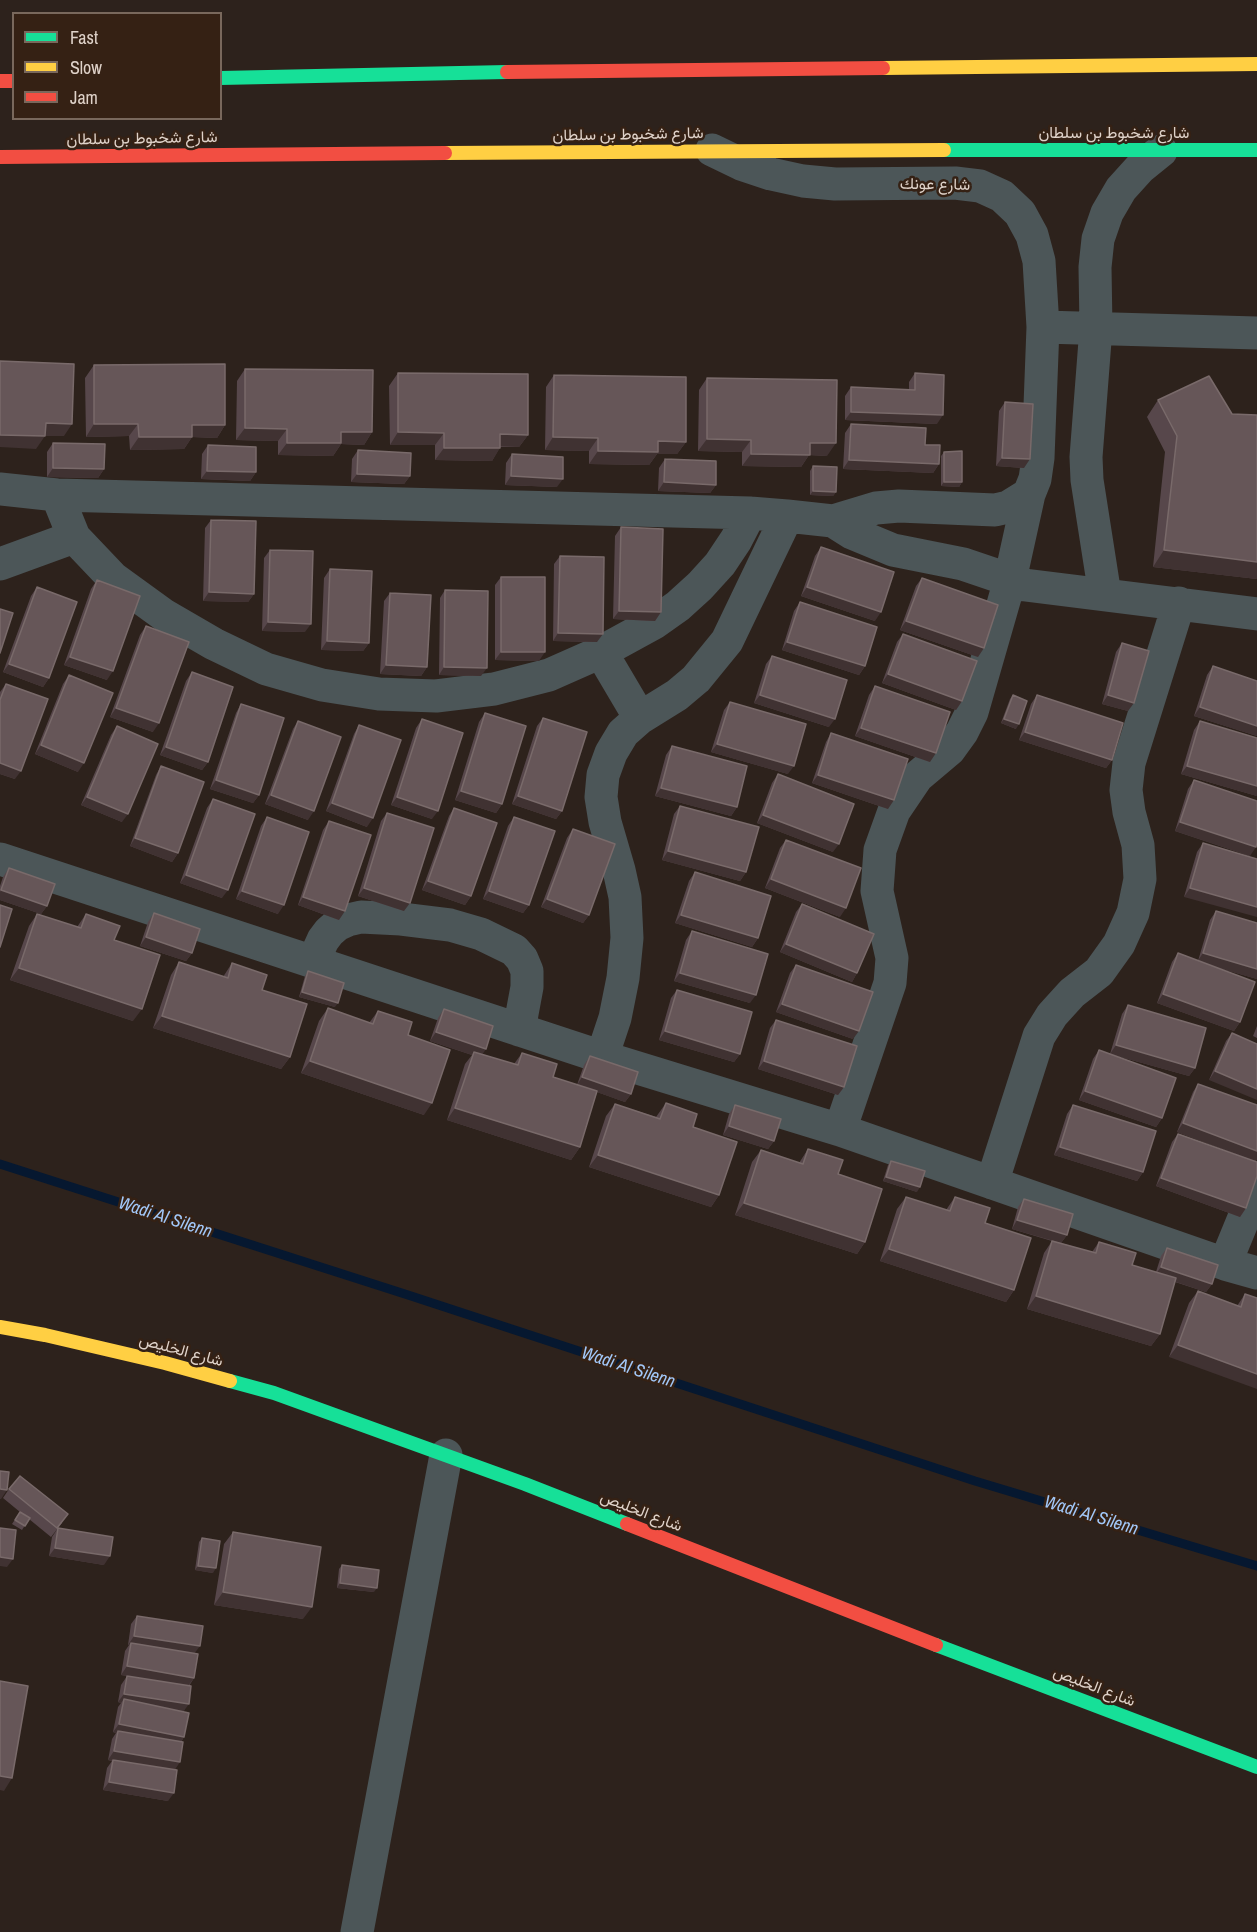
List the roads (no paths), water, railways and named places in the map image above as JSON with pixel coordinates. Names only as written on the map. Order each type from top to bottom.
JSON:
[{"type":"main road","points":[[365,61],[426,73]]},
{"type":"main road","points":[[222,78],[426,73],[1257,64]]},
{"type":"main road","name":"شارع شخبوط بن سلطان","points":[[0,157],[712,150],[1257,150]]},
{"type":"main road","name":"شارع الخليص","points":[[0,1327],[165,1363],[274,1393],[446,1455],[1257,1767]]},
{"type":"street","name":"شارع عونك","points":[[712,150],[741,164],[803,181],[835,184],[955,183],[980,186],[1002,196],[1020,213],[1032,235],[1039,261],[1043,327],[1038,448],[1032,487],[1010,580],[972,712],[962,732],[949,750],[917,777],[894,811],[880,850],[877,891],[892,958],[890,983],[840,1130]]},
{"type":"street","points":[[1106,595],[1087,480],[1086,457],[1096,328],[1095,267],[1098,239],[1107,213],[1121,189],[1140,168],[1161,151]]},
{"type":"street","points":[[1043,327],[1257,333]]},
{"type":"street","points":[[0,489],[57,495],[750,513],[833,521],[876,508],[899,506],[995,510],[1008,507],[1032,487],[1087,480]]},
{"type":"street","points":[[57,495],[74,537],[113,578],[164,615],[214,644],[266,669],[322,685],[379,694],[436,696],[494,689],[549,675],[601,652],[654,623],[678,606],[720,564],[750,513]]},
{"type":"street","points":[[602,1057],[615,1018],[623,978],[627,938],[625,897],[605,822],[601,797],[603,774],[611,753],[623,733],[640,717],[696,679],[722,648],[738,620],[787,516]]},
{"type":"street","points":[[833,521],[852,533],[893,550],[978,568],[1010,580],[1042,588],[1257,614]]},
{"type":"street","points":[[0,564],[74,537]]},
{"type":"street","points":[[992,1183],[1040,1036],[1052,1015],[1072,993],[1099,972],[1119,944],[1133,913],[1140,879],[1138,845],[1126,790],[1129,763],[1179,603]]},
{"type":"street","points":[[601,652],[640,717]]},
{"type":"street","points":[[0,859],[602,1057],[840,1130],[1225,1264],[1257,1273]]},
{"type":"street","points":[[313,962],[329,932],[348,920],[361,917],[440,924],[482,934],[514,950],[524,965],[527,980],[519,1030]]},
{"type":"street","points":[[1225,1264],[1257,1186]]},
{"type":"street","points":[[357,1932],[446,1455]]},
{"type":"waterway","name":"Wadi Al Silenn","points":[[0,1164],[975,1481],[1257,1566]]}]
